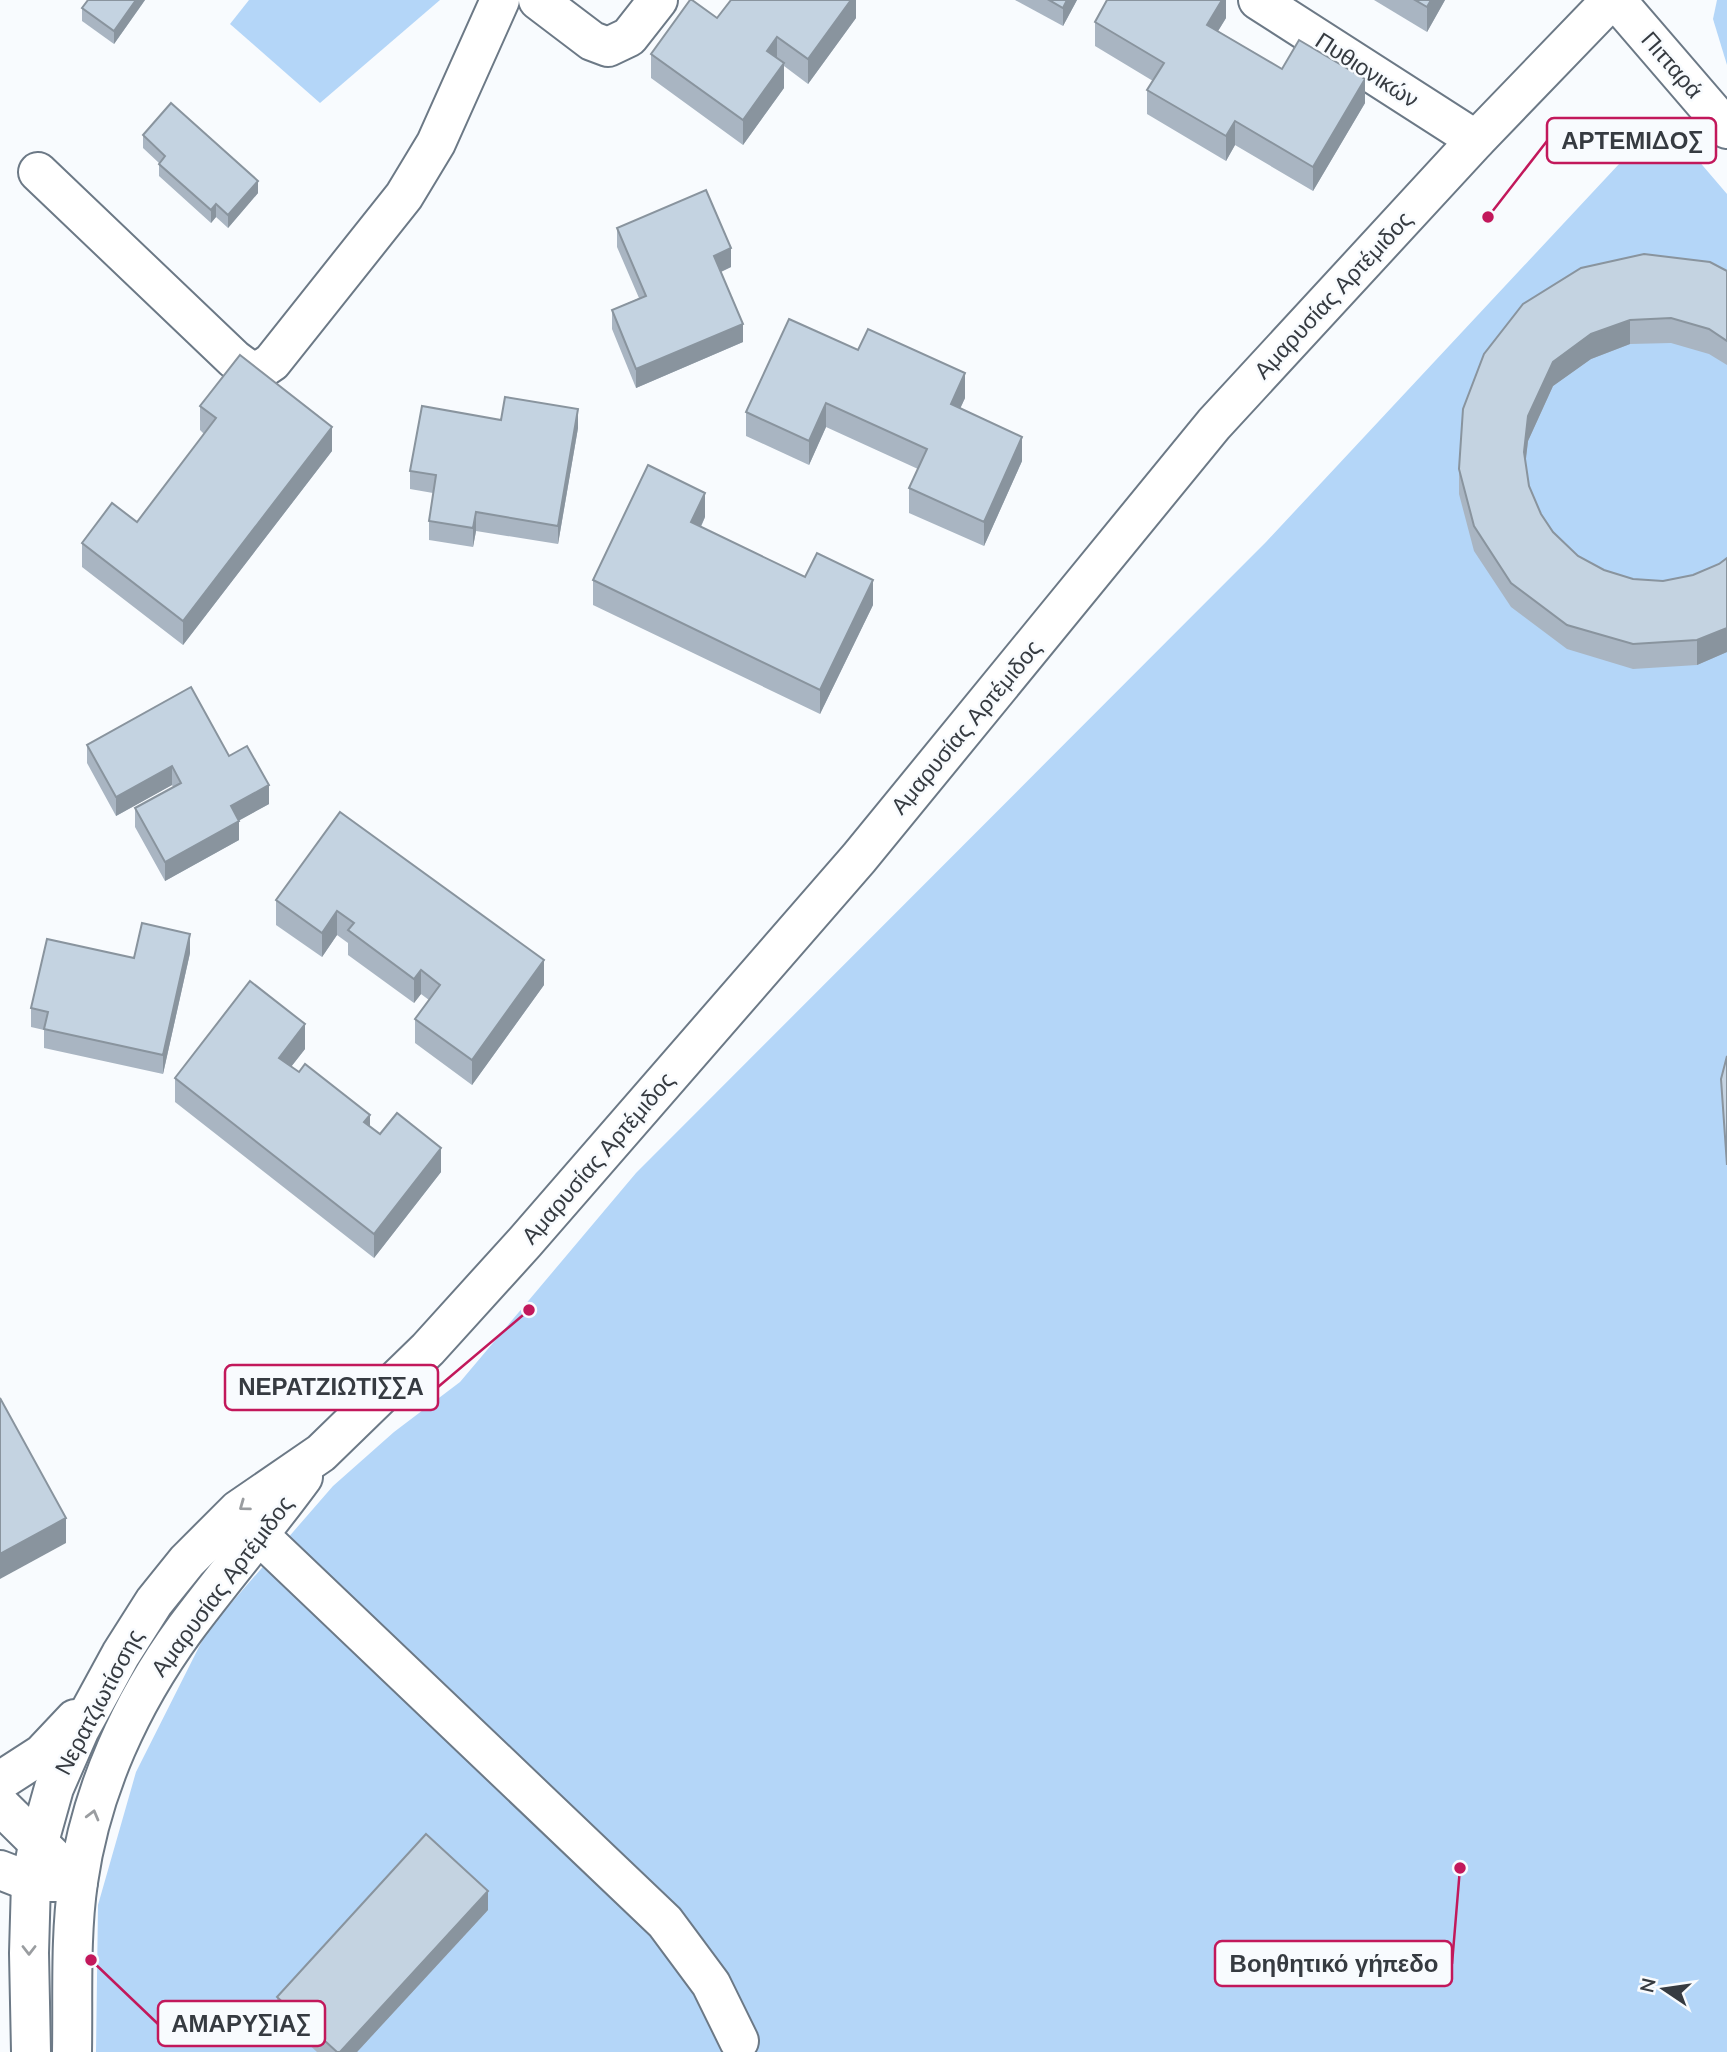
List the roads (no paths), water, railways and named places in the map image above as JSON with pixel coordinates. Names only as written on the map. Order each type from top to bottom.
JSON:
[{"type":"main road","points":[[38,172],[234,359],[249,370],[261,370],[272,362],[404,196],[436,143],[500,0]]},
{"type":"main road","points":[[538,0],[592,41],[608,47],[629,37],[658,0]]},
{"type":"main road","name":"Πυθιονικών","points":[[1258,0],[1476,140]]},
{"type":"main road","name":"Αμαρυσίας Αρτέμιδος","points":[[78,1882],[88,1833],[106,1775],[138,1705],[186,1629],[260,1536],[321,1453],[428,1349],[525,1242],[859,858],[1214,424],[1476,140],[1611,0]]},
{"type":"main road","name":"Πιτταρά","points":[[1616,0],[1727,129]]},
{"type":"main road","name":"Αμαρυσίας Αρτέμιδος","points":[[154,1602],[187,1561],[238,1510],[321,1453]]},
{"type":"main road","points":[[260,1536],[665,1922],[711,1984],[739,2041]]},
{"type":"main road","name":"Νερατζιωτίσσης","points":[[31,2052],[29,1953],[15,1876],[38,1845],[54,1788],[99,1691],[154,1602]]},
{"type":"main road","points":[[0,1781],[49,1748],[99,1691]]},
{"type":"main road","points":[[0,1805],[78,1882]]},
{"type":"main road","points":[[15,1876],[78,1882]]},
{"type":"main road","points":[[72,2052],[78,1882]]},
{"type":"place","name":"ΑΡΤΕΜΙΔΟΣ","points":[[1488,217]]},
{"type":"place","name":"ΝΕΡΑΤΖΙΩΤΙΣΣΑ","points":[[529,1310]]},
{"type":"place","name":"Βοηθητικό γήπεδο","points":[[1460,1868]]},
{"type":"place","name":"ΑΜΑΡΥΣΙΑΣ","points":[[91,1960]]}]
